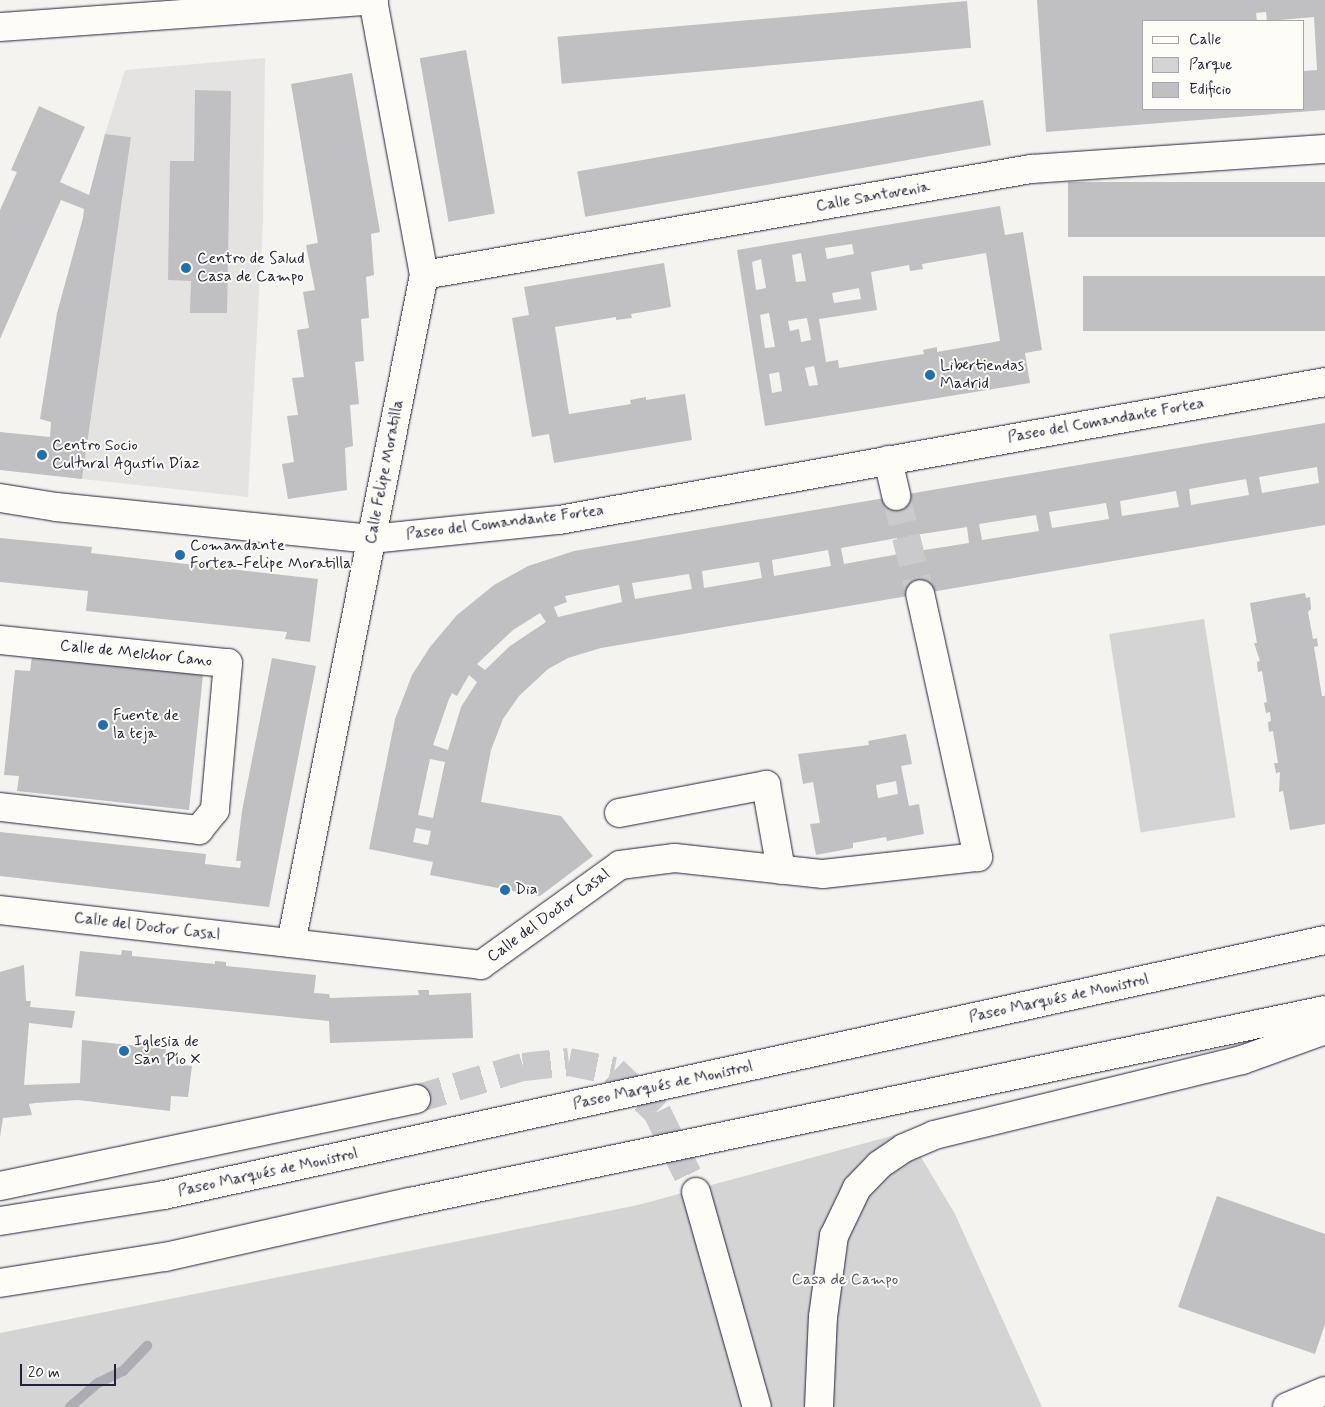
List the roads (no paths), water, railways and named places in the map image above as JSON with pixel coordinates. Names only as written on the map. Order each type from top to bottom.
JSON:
[{"type":"main road","points":[[0,27],[374,0]]},
{"type":"main road","name":"Calle Felipe Moratilla","points":[[291,944],[424,275],[374,0]]},
{"type":"main road","name":"Calle Santovenia","points":[[424,275],[1031,169],[1325,149]]},
{"type":"main road","name":"Paseo del Comandante Fortea","points":[[0,498],[56,507],[371,539],[559,520],[1325,382]]},
{"type":"main road","points":[[888,460],[896,496]]},
{"type":"main road","name":"Calle del Doctor Casal","points":[[0,910],[481,965],[620,866],[675,858],[822,874],[978,857],[920,594]]},
{"type":"main road","name":"Calle de Melchor Cano","points":[[0,640],[228,663],[215,810],[199,830],[0,807]]},
{"type":"main road","points":[[618,813],[766,785],[781,870]]},
{"type":"main road","name":"Paseo Marqués de Monistrol","points":[[0,1221],[164,1196],[1325,940]]},
{"type":"main road","points":[[0,1283],[165,1257],[410,1202],[1325,1010]]},
{"type":"main road","points":[[819,1407],[823,1317],[834,1236],[857,1188],[879,1166],[904,1148],[934,1135],[1242,1060],[1325,1030]]},
{"type":"main road","points":[[0,1186],[416,1099]]},
{"type":"main road","points":[[696,1192],[757,1407]]},
{"type":"main road","points":[[1287,1407],[1325,1390]]},
{"type":"waterway","points":[[70,1407],[98,1383],[123,1371],[147,1346]]},
{"type":"tunnel","points":[[896,496],[920,594]]},
{"type":"tunnel","points":[[416,1099],[523,1067],[569,1062],[614,1071],[657,1112],[696,1192]]},
{"type":"place","name":"Centro de Salud Casa de Campo","points":[[186,268]]},
{"type":"place","name":"Libertiendas Madrid","points":[[930,375]]},
{"type":"place","name":"Centro Socio Cultural Agustín Díaz","points":[[42,455]]},
{"type":"place","name":"Comandante Fortea-Felipe Moratilla","points":[[180,555]]},
{"type":"place","name":"Fuente de la teja","points":[[103,725]]},
{"type":"place","name":"Dia","points":[[505,890]]},
{"type":"place","name":"Iglesia de San Pío X","points":[[124,1051]]},
{"type":"park label","name":"Casa de Campo","points":[[845,1280]]}]
